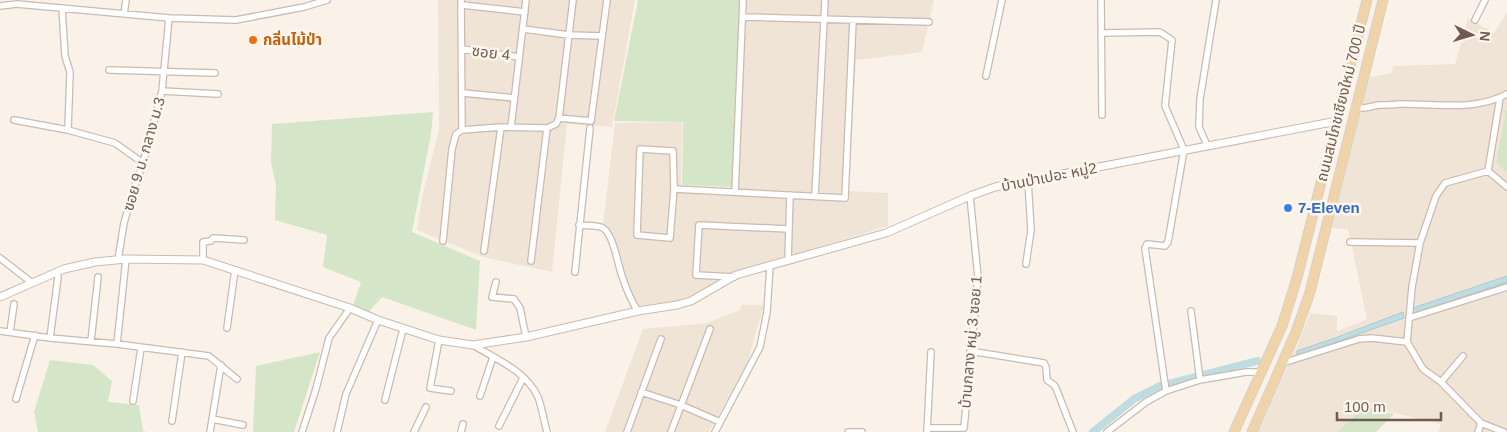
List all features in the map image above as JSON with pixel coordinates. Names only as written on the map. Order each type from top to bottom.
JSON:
[{"type":"main road","name":"ถนนสมโภชเชียงใหม่ 700 ปี","points":[[1234,432],[1282,326],[1297,278],[1367,0]]},
{"type":"main road","name":"ถนนสมโภชเชียงใหม่ 700 ปี","points":[[1252,432],[1296,332],[1310,292],[1383,0]]},
{"type":"street","points":[[58,0],[65,56],[70,72],[68,130]]},
{"type":"street","points":[[124,14],[126,0]]},
{"type":"street","points":[[0,6],[17,2],[169,18],[236,20],[304,7],[327,0]]},
{"type":"street","points":[[511,127],[526,0]]},
{"type":"street","points":[[443,241],[453,140],[456,134],[462,130],[501,127],[547,128],[556,124],[559,118],[573,0]]},
{"type":"street","points":[[559,118],[591,121],[607,0]]},
{"type":"street","points":[[735,192],[744,0]]},
{"type":"street","points":[[815,196],[825,0]]},
{"type":"street","points":[[986,76],[1002,0]]},
{"type":"street","points":[[1101,0],[1102,115]]},
{"type":"street","points":[[1207,145],[1200,127],[1200,100],[1216,0]]},
{"type":"street","points":[[1475,20],[1485,0]]},
{"type":"street","points":[[462,130],[462,3],[525,12]]},
{"type":"street","points":[[743,17],[929,22]]},
{"type":"street","name":"ฃอย 9 บ. กลาง ม.3","points":[[117,344],[124,223],[130,199],[143,163],[162,91],[169,18]]},
{"type":"street","points":[[674,188],[845,198],[853,20]]},
{"type":"street","points":[[523,29],[569,35],[602,36]]},
{"type":"street","points":[[1101,33],[1160,32],[1172,40],[1165,106],[1184,150],[1168,242],[1164,246],[1150,243],[1145,246],[1166,391]]},
{"type":"street","name":"ซอย 4","points":[[462,49],[519,57]]},
{"type":"street","points":[[109,70],[215,73]]},
{"type":"street","points":[[162,91],[218,94]]},
{"type":"street","points":[[463,93],[514,98]]},
{"type":"street","points":[[1357,107],[1369,109],[1377,106],[1403,104],[1444,106],[1477,104],[1500,98],[1507,94]]},
{"type":"street","points":[[1488,171],[1500,98]]},
{"type":"street","points":[[14,120],[68,130],[115,143],[143,163]]},
{"type":"street","name":"บ้านป่าเปอะ หมู่2","points":[[0,297],[64,269],[95,262],[122,259],[203,260],[350,308],[403,329],[439,340],[473,345],[526,337],[638,311],[691,301],[734,277],[886,232],[995,187],[1337,121]]},
{"type":"street","points":[[484,251],[501,127]]},
{"type":"street","points":[[531,261],[547,128]]},
{"type":"street","points":[[575,272],[590,128]]},
{"type":"street","points":[[640,149],[673,151],[674,188],[670,238],[637,236],[640,149]]},
{"type":"street","points":[[1488,171],[1507,187]]},
{"type":"street","points":[[1488,171],[1445,183],[1436,196],[1420,243],[1408,318],[1407,342],[1423,369],[1441,382],[1481,424],[1504,432]]},
{"type":"street","points":[[1026,264],[1031,230],[1028,181]]},
{"type":"street","points":[[788,260],[790,195]]},
{"type":"street","name":"บ้านกลาง หมู่ 3 ซอย 1","points":[[927,430],[964,428],[978,277],[970,196]]},
{"type":"street","points":[[580,225],[602,227],[605,230],[616,254],[622,278],[638,311]]},
{"type":"street","points":[[734,277],[696,275],[699,225],[788,229]]},
{"type":"street","points":[[203,260],[204,242],[211,241],[213,238],[244,240]]},
{"type":"street","points":[[1350,242],[1420,243]]},
{"type":"street","points":[[0,258],[31,282]]},
{"type":"street","points":[[715,432],[760,347],[767,312],[770,266]]},
{"type":"street","points":[[227,328],[235,270]]},
{"type":"street","points":[[50,338],[58,277]]},
{"type":"street","points":[[90,341],[98,277]]},
{"type":"street","points":[[496,282],[492,297],[514,299],[520,308],[526,337]]},
{"type":"street","points":[[1408,318],[1507,287]]},
{"type":"street","points":[[10,332],[14,304]]},
{"type":"street","points":[[302,432],[316,389],[329,338],[350,308]]},
{"type":"street","points":[[1191,311],[1200,380]]},
{"type":"street","points":[[337,432],[346,394],[378,320]]},
{"type":"street","points":[[385,400],[403,329]]},
{"type":"street","points":[[672,432],[710,329]]},
{"type":"street","points":[[0,331],[209,356],[237,380]]},
{"type":"street","points":[[16,399],[35,336]]},
{"type":"street","points":[[1283,363],[1359,340],[1372,338],[1407,342]]},
{"type":"street","points":[[627,432],[661,339]]},
{"type":"street","points":[[439,340],[430,388],[451,391]]},
{"type":"street","points":[[473,345],[509,366],[523,378],[538,398],[547,432]]},
{"type":"street","points":[[133,401],[141,348]]},
{"type":"street","points":[[970,351],[1044,363],[1046,367],[1046,380],[1056,388],[1073,432]]},
{"type":"street","points":[[172,422],[182,352]]},
{"type":"street","points":[[927,430],[931,352]]},
{"type":"street","points":[[1441,382],[1463,356]]},
{"type":"street","points":[[480,396],[493,357]]},
{"type":"street","points":[[210,432],[221,365]]},
{"type":"street","points":[[1107,432],[1146,402],[1166,391],[1200,380],[1246,372],[1261,372]]},
{"type":"street","points":[[499,426],[523,378]]},
{"type":"street","points":[[641,392],[681,405],[720,422]]},
{"type":"street","points":[[414,432],[426,407]]},
{"type":"street","points":[[212,419],[243,424]]},
{"type":"street","points":[[461,432],[463,424]]},
{"type":"street","points":[[1478,432],[1481,424]]},
{"type":"street","points":[[848,432],[862,432]]},
{"type":"shaded area","points":[[438,0],[635,0],[612,127],[567,124],[552,272],[483,257],[417,230],[422,197],[439,130]]},
{"type":"shaded area","points":[[747,0],[934,0],[922,52],[856,60],[848,191],[888,193],[888,226],[736,273],[682,302],[639,308],[627,288],[603,225],[615,123],[682,122],[681,186],[737,189]]},
{"type":"shaded area","points":[[1507,12],[1507,432],[1438,432],[1441,424],[1365,406],[1337,432],[1258,432],[1310,313],[1337,316],[1337,331],[1367,319],[1348,229],[1332,228],[1369,77],[1392,73],[1393,66],[1455,64],[1468,18],[1494,33]]},
{"type":"shaded area","points":[[742,305],[764,305],[747,364],[709,432],[605,432],[643,329],[708,323],[740,310]]},
{"type":"green space","points":[[638,0],[742,0],[733,187],[682,185],[683,122],[614,121]]},
{"type":"green space","points":[[1507,111],[1507,172],[1496,163]]},
{"type":"green space","points":[[433,112],[431,134],[412,232],[480,261],[476,330],[382,297],[368,313],[353,306],[361,282],[323,267],[327,235],[275,220],[276,185],[271,163],[272,124]]},
{"type":"green space","points":[[320,352],[294,432],[253,432],[256,366]]},
{"type":"green space","points":[[50,360],[93,365],[112,381],[108,402],[139,405],[143,431],[147,432],[38,432],[34,412]]},
{"type":"green space","points":[[1365,406],[1394,414],[1376,432],[1337,432]]},
{"type":"water","points":[[1507,276],[1507,282],[1412,314],[1413,308]]},
{"type":"water","points":[[1403,312],[1404,318],[1297,356],[1297,351]]},
{"type":"waterway","points":[[1093,432],[1134,399],[1160,386],[1257,361]]},
{"type":"place","name":"กลิ่นไม้ป่า","points":[[253,40]]},
{"type":"place","name":"7-Eleven","points":[[1288,208]]}]
